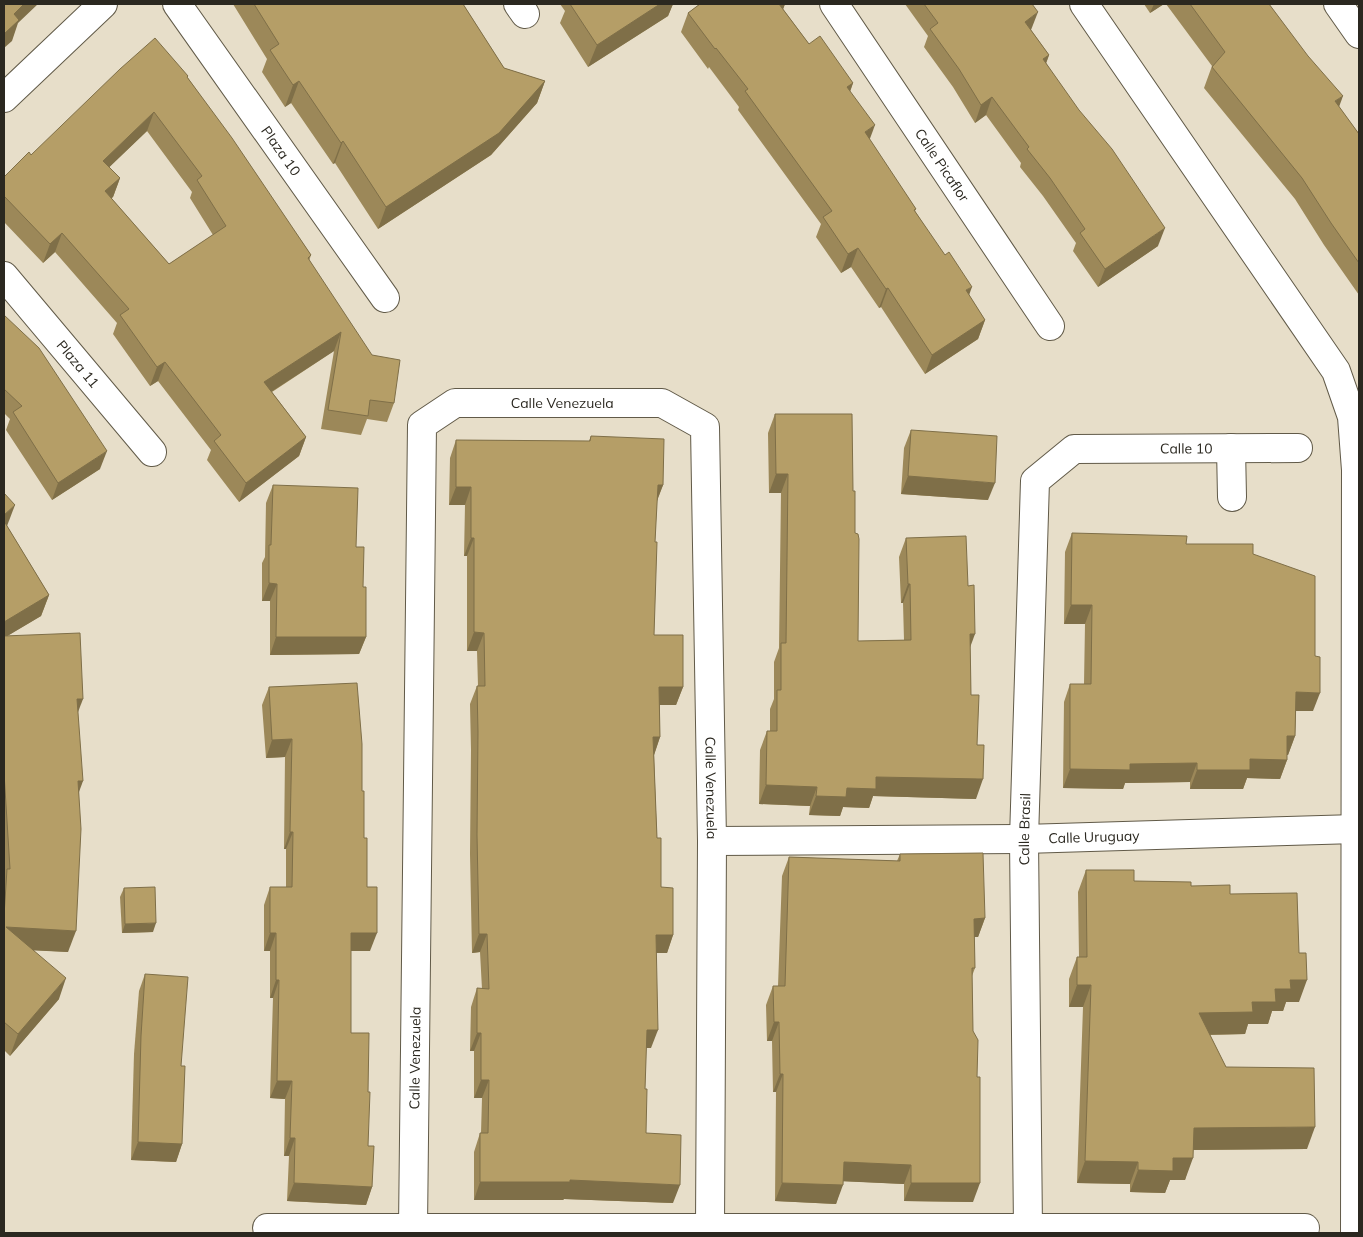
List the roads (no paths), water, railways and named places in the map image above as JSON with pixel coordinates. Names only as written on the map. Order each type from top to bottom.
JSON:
[{"type":"street","points":[[4,98],[103,4]]},
{"type":"street","name":"Plaza 10","points":[[177,4],[385,298]]},
{"type":"street","name":"Calle Picaflor","points":[[834,4],[1050,326]]},
{"type":"street","points":[[1084,4],[1348,374],[1356,470],[1356,1223]]},
{"type":"street","points":[[1338,4],[1359,34]]},
{"type":"street","name":"Plaza 11","points":[[4,276],[152,452]]},
{"type":"street","name":"Calle Venezuela","points":[[413,1228],[422,425],[455,403],[662,403],[705,427],[712,841],[710,1227]]},
{"type":"street","points":[[1231,448],[1232,497]]},
{"type":"street","name":"Calle 10","points":[[1074,449],[1298,448]]},
{"type":"street","name":"Calle Brasil","points":[[1028,1228],[1024,839],[1036,481],[1074,449]]},
{"type":"street","name":"Calle Uruguay","points":[[712,841],[1024,839],[1356,829]]},
{"type":"street","points":[[268,1228],[1305,1228]]}]
